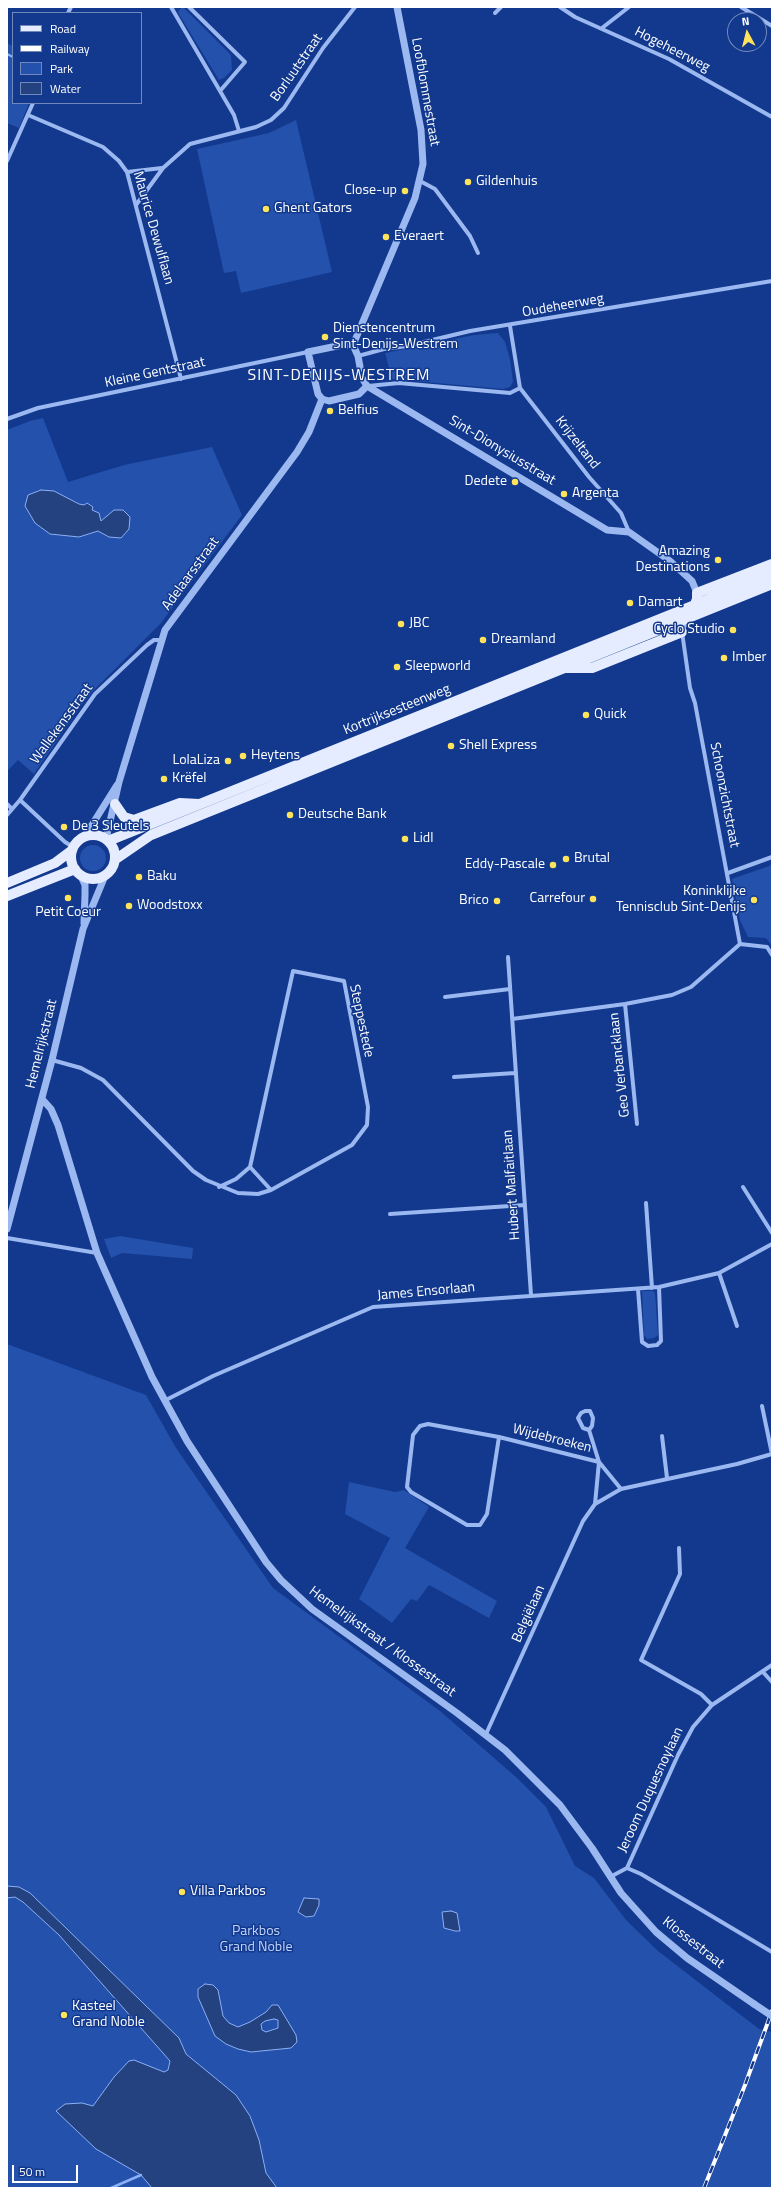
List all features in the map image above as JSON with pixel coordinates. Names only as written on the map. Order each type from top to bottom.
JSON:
[{"type":"main road","points":[[690,617],[695,605],[697,593],[772,564]]},
{"type":"main road","name":"Kortrijksesteenweg","points":[[107,840],[203,804],[772,574]]},
{"type":"main road","name":"Kortrijksesteenweg","points":[[116,859],[151,835],[772,584]]},
{"type":"main road","points":[[562,668],[592,668],[682,632]]},
{"type":"main road","points":[[115,804],[124,818],[134,820],[180,803],[203,804]]},
{"type":"main road","points":[[7,883],[55,863],[85,836],[96,835],[107,840],[112,846],[116,859],[113,869],[105,876],[90,880],[78,873],[71,861],[72,849]]},
{"type":"main road","points":[[7,896],[78,873]]},
{"type":"street","points":[[171,7],[234,115],[239,131]]},
{"type":"street","points":[[189,7],[245,62],[220,91]]},
{"type":"street","name":"Borluutstraat","points":[[136,205],[163,168],[190,144],[239,131],[271,120],[284,108],[323,48],[355,7]]},
{"type":"street","name":"Loofblommestraat","points":[[353,345],[415,198],[423,164],[421,130],[397,7]]},
{"type":"street","points":[[495,13],[501,7]]},
{"type":"street","name":"Hogeheerweg","points":[[560,7],[575,17],[670,58],[772,117]]},
{"type":"street","points":[[602,28],[629,7]]},
{"type":"street","points":[[741,7],[772,26]]},
{"type":"street","points":[[7,161],[33,104]]},
{"type":"street","name":"Maurice Dewulflaan","points":[[28,115],[103,147],[119,161],[127,172],[181,379]]},
{"type":"street","points":[[127,172],[163,168]]},
{"type":"street","points":[[420,181],[435,189],[470,236],[478,253]]},
{"type":"street","name":"Oudeheerweg","points":[[358,356],[384,349],[407,346],[470,332],[772,281]]},
{"type":"street","name":"Krijzeltand","points":[[510,326],[520,388],[589,477],[622,513],[629,532]]},
{"type":"street","points":[[367,386],[362,378],[358,356],[353,345],[342,345],[308,352],[318,394],[322,399],[329,401],[359,394],[367,386],[399,383],[510,393],[520,388]]},
{"type":"street","name":"Kleine Gentstraat","points":[[7,420],[38,408],[308,352]]},
{"type":"street","name":"Sint-Dionysiusstraat","points":[[367,386],[607,530],[629,532]]},
{"type":"street","name":"Adelaarsstraat","points":[[107,840],[118,782],[160,640],[165,630],[297,452],[309,432],[322,399]]},
{"type":"street","points":[[629,532],[670,561],[692,581],[697,593]]},
{"type":"street","points":[[682,632],[690,617]]},
{"type":"street","name":"Schoonzichtstraat","points":[[682,632],[690,688],[695,703],[728,873],[740,944]]},
{"type":"street","name":"Wallekensstraat","points":[[7,815],[20,800],[95,694],[147,645],[154,640],[160,640]]},
{"type":"street","name":"Adelaarsstraat","points":[[85,836],[118,782]]},
{"type":"street","points":[[20,800],[72,849]]},
{"type":"street","points":[[7,804],[12,809]]},
{"type":"street","points":[[728,873],[772,857]]},
{"type":"street","name":"Hemelrijkstraat","points":[[78,873],[85,885],[83,929]]},
{"type":"street","name":"Hemelrijkstraat","points":[[97,1253],[58,1125],[51,1109],[42,1099],[83,929],[105,876]]},
{"type":"street","points":[[740,944],[766,946],[772,955]]},
{"type":"street","name":"Geo Verbancklaan","points":[[512,1019],[624,1004],[672,995],[692,987],[740,944]]},
{"type":"street","name":"Hubert Malfaitlaan","points":[[508,957],[531,1295]]},
{"type":"street","name":"Steppestede","points":[[52,1060],[81,1068],[103,1080],[194,1171],[219,1187],[238,1193],[258,1194],[271,1190],[352,1145],[367,1125],[368,1107],[344,981],[293,971],[250,1167]]},
{"type":"street","points":[[445,997],[510,990]]},
{"type":"street","name":"Geo Verbancklaan","points":[[624,1004],[637,1124]]},
{"type":"street","points":[[454,1077],[515,1073]]},
{"type":"street","points":[[7,1230],[42,1099]]},
{"type":"street","points":[[219,1187],[236,1179],[250,1167],[271,1190]]},
{"type":"street","points":[[743,1187],[772,1234]]},
{"type":"street","points":[[646,1203],[652,1288]]},
{"type":"street","points":[[390,1214],[525,1205]]},
{"type":"street","points":[[7,1238],[97,1253]]},
{"type":"street","name":"James Ensorlaan","points":[[164,1401],[213,1376],[373,1307],[659,1287],[718,1273],[772,1244]]},
{"type":"street","name":"Hemelrijkstraat / Klossestraat","points":[[97,1253],[132,1337],[164,1401],[253,1543],[281,1580],[312,1609],[486,1734],[505,1750],[560,1805],[592,1848],[610,1877]]},
{"type":"street","points":[[718,1273],[737,1326]]},
{"type":"street","points":[[638,1289],[642,1342],[648,1346],[657,1345],[661,1341],[659,1287]]},
{"type":"street","name":"Belgiëlaan","points":[[486,1734],[583,1521],[595,1504],[621,1489],[736,1464],[772,1454],[762,1406]]},
{"type":"street","name":"Belgiëlaan","points":[[589,1430],[583,1428],[578,1418],[581,1413],[585,1411],[590,1411],[593,1418],[592,1426],[589,1430],[599,1462],[621,1489]]},
{"type":"street","name":"Wijdebroeken","points":[[499,1437],[487,1514],[480,1525],[467,1525],[411,1492],[407,1487],[406,1480],[413,1435],[420,1426],[429,1424],[499,1437],[599,1462]]},
{"type":"street","points":[[662,1436],[667,1478]]},
{"type":"street","name":"Belgiëlaan","points":[[595,1504],[599,1462]]},
{"type":"street","points":[[679,1548],[680,1574],[640,1660],[701,1694],[712,1705]]},
{"type":"street","name":"Jeroom Duquesnoylaan","points":[[627,1868],[678,1755],[693,1727],[712,1705],[772,1665]]},
{"type":"street","points":[[763,1672],[772,1682]]},
{"type":"street","points":[[610,1877],[627,1868],[772,1952]]},
{"type":"street","name":"Klossestraat","points":[[610,1877],[642,1918],[672,1947],[772,2016]]},
{"type":"green space","points":[[181,8],[184,8],[231,55],[232,70],[224,78],[219,80],[180,16],[178,12]]},
{"type":"green space","points":[[7,43],[12,46],[12,104],[29,104],[19,128],[7,123]]},
{"type":"green space","name":"Ghent Gators","points":[[296,120],[332,272],[241,293],[236,271],[224,273],[197,149],[269,133]]},
{"type":"green space","points":[[498,333],[505,342],[510,359],[513,382],[510,387],[503,389],[392,379],[385,353],[474,335]]},
{"type":"green space","points":[[43,418],[68,482],[124,465],[212,447],[242,515],[161,623],[95,689],[80,707],[34,774],[18,760],[7,771],[7,430],[30,421]]},
{"type":"green space","points":[[93,845],[102,849],[106,858],[102,867],[93,871],[84,867],[80,858],[84,849]]},
{"type":"green space","name":"Koninklijke Tennisclub Sint-Denijs","points":[[772,865],[772,946],[766,938],[748,937],[740,920],[732,879]]},
{"type":"green space","points":[[120,1236],[193,1248],[192,1259],[122,1253],[111,1258],[104,1239]]},
{"type":"green space","points":[[642,1291],[653,1291],[655,1293],[658,1335],[654,1338],[647,1339],[644,1335]]},
{"type":"green space","name":"Parkbos Grand Noble","points":[[7,1344],[146,1395],[176,1448],[273,1588],[440,1711],[516,1777],[546,1807],[575,1866],[594,1878],[626,1920],[658,1951],[759,2029],[772,2032],[772,2188],[7,2188]]},
{"type":"green space","points":[[349,1482],[395,1492],[404,1490],[429,1507],[405,1548],[497,1601],[489,1618],[429,1585],[417,1601],[411,1599],[392,1623],[359,1599],[390,1538],[345,1514]]},
{"type":"water","points":[[41,490],[54,491],[79,504],[84,505],[87,503],[93,507],[92,510],[99,513],[101,521],[114,510],[123,510],[130,517],[129,529],[121,538],[109,537],[98,531],[79,537],[50,534],[35,523],[25,506],[28,495]]},
{"type":"water","points":[[7,1886],[19,1887],[30,1893],[179,2038],[186,2054],[236,2095],[250,2116],[259,2140],[266,2173],[277,2188],[152,2188],[141,2175],[96,2149],[56,2111],[65,2104],[82,2103],[93,2106],[114,2077],[129,2061],[134,2060],[164,2072],[168,2070],[170,2061],[59,1935],[23,1902],[15,1897],[7,1898]]},
{"type":"water","points":[[304,1898],[319,1899],[319,1905],[314,1916],[306,1917],[298,1912]]},
{"type":"water","points":[[451,1911],[457,1913],[460,1931],[444,1928],[442,1912]]},
{"type":"water","points":[[205,1984],[213,1985],[218,1990],[223,2016],[229,2023],[238,2027],[250,2022],[266,2012],[272,2005],[278,2005],[296,2035],[297,2042],[291,2048],[251,2052],[226,2044],[215,2036],[198,1997],[198,1989]],"holes":[[[274,2019],[278,2020],[278,2028],[266,2032],[262,2030],[261,2024],[265,2021]]]},
{"type":"waterway","points":[[7,54],[12,56]]},
{"type":"waterway","points":[[111,2188],[141,2175]]},
{"type":"railway","points":[[704,2188],[745,2085],[772,2011]]},
{"type":"place","name":"Gildenhuis","points":[[468,182]]},
{"type":"place","name":"Close-up","points":[[405,191]]},
{"type":"place","name":"Ghent Gators","points":[[266,209]]},
{"type":"place","name":"Everaert","points":[[386,237]]},
{"type":"place","name":"Dienstencentrum Sint-Denijs-Westrem","points":[[325,337]]},
{"type":"place","name":"Belfius","points":[[330,411]]},
{"type":"place","name":"Dedete","points":[[515,482]]},
{"type":"place","name":"Argenta","points":[[564,494]]},
{"type":"place","name":"Amazing Destinations","points":[[718,560]]},
{"type":"place","name":"Damart","points":[[630,603]]},
{"type":"place","name":"JBC","points":[[401,624]]},
{"type":"place","name":"Cyclo Studio","points":[[733,630]]},
{"type":"place","name":"Dreamland","points":[[483,640]]},
{"type":"place","name":"Imber","points":[[724,658]]},
{"type":"place","name":"Sleepworld","points":[[397,667]]},
{"type":"place","name":"Quick","points":[[586,715]]},
{"type":"place","name":"Shell Express","points":[[451,746]]},
{"type":"place","name":"Heytens","points":[[243,756]]},
{"type":"place","name":"LolaLiza","points":[[228,761]]},
{"type":"place","name":"Krëfel","points":[[164,779]]},
{"type":"place","name":"Deutsche Bank","points":[[290,815]]},
{"type":"place","name":"De 3 Sleutels","points":[[64,827]]},
{"type":"place","name":"Lidl","points":[[405,839]]},
{"type":"place","name":"Brutal","points":[[566,859]]},
{"type":"place","name":"Eddy-Pascale","points":[[553,865]]},
{"type":"place","name":"Baku","points":[[139,877]]},
{"type":"place","name":"Petit Coeur","points":[[68,898]]},
{"type":"place","name":"Carrefour","points":[[593,899]]},
{"type":"place","name":"Koninklijke Tennisclub Sint-Denijs","points":[[754,900]]},
{"type":"place","name":"Brico","points":[[497,901]]},
{"type":"place","name":"Woodstoxx","points":[[129,906]]},
{"type":"place","name":"Villa Parkbos","points":[[182,1892]]},
{"type":"place","name":"Kasteel Grand Noble","points":[[64,2015]]},
{"type":"district","name":"SINT-DENIJS-WESTREM","points":[[339,376]]}]
